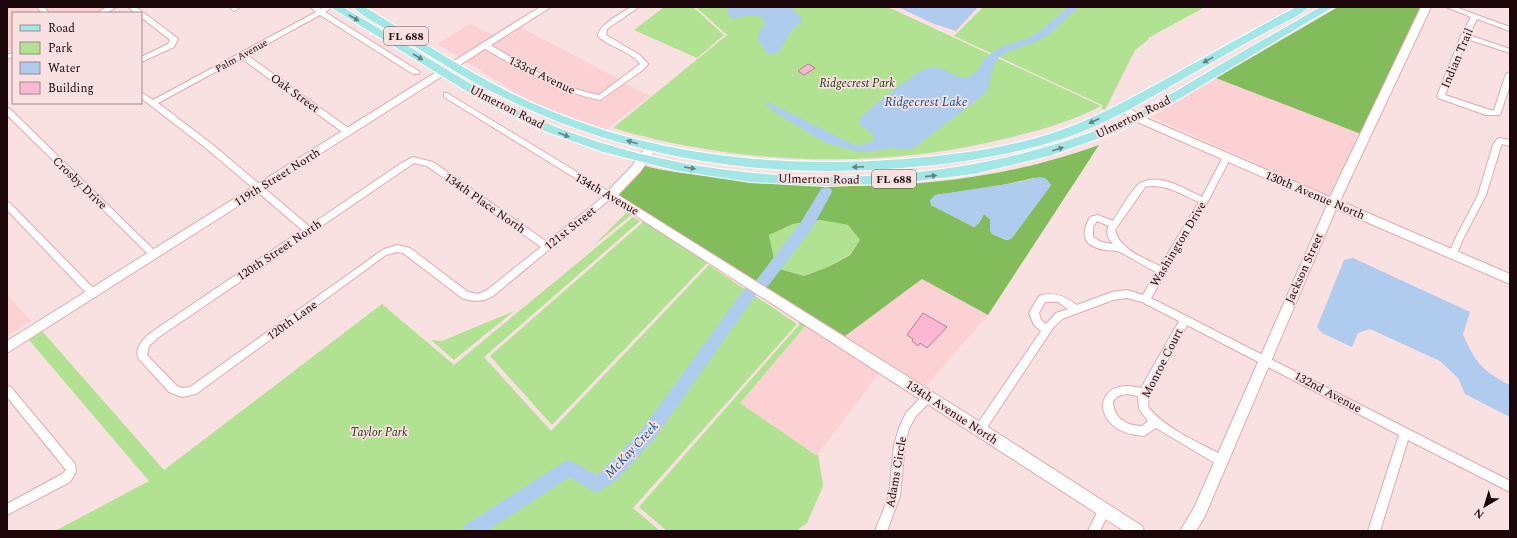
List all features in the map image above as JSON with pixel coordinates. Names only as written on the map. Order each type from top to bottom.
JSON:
[{"type":"main road","name":"Ulmerton Road","points":[[335,7],[500,106],[539,125],[606,149],[643,159],[678,166],[754,177],[833,181],[902,178],[978,169],[1022,159],[1086,140],[1137,118],[1328,7]]},
{"type":"main road","name":"Ulmerton Road","points":[[358,7],[454,65],[544,113],[580,127],[651,148],[734,162],[776,166],[840,168],[896,165],[995,152],[1039,141],[1082,126],[1122,108],[1304,7]]},
{"type":"main road","points":[[1217,71],[1223,60],[1261,37],[1258,32]]},
{"type":"street","points":[[102,12],[113,7]]},
{"type":"street","points":[[313,7],[416,72]]},
{"type":"street","name":"Palm Avenue","points":[[153,103],[329,7]]},
{"type":"street","name":"119th Street North","points":[[7,348],[546,7]]},
{"type":"street","name":"133rd Avenue","points":[[486,46],[562,87],[581,94],[600,98],[644,64],[643,60],[606,40],[602,36],[604,28],[636,7]]},
{"type":"street","name":"Jackson Street","points":[[1187,531],[1199,513],[1333,203],[1426,7]]},
{"type":"street","points":[[1448,7],[1510,29]]},
{"type":"street","points":[[142,15],[174,39],[171,45],[142,60]]},
{"type":"street","name":"Indian Trail","points":[[1475,17],[1465,36],[1441,96],[1489,113],[1497,113],[1510,74]]},
{"type":"street","points":[[1465,36],[1510,51]]},
{"type":"street","name":"Oak Street","points":[[242,55],[348,132]]},
{"type":"street","points":[[142,95],[210,147],[308,230]]},
{"type":"street","name":"134th Avenue","points":[[447,95],[610,196],[626,204],[767,294]]},
{"type":"street","name":"130th Avenue North","points":[[1122,108],[1137,118],[1510,279]]},
{"type":"street","name":"Crosby Drive","points":[[7,111],[154,255]]},
{"type":"street","points":[[1453,254],[1459,239],[1482,195],[1497,145],[1500,141],[1509,142]]},
{"type":"street","name":"121st Street","points":[[403,248],[465,295],[472,298],[480,298],[490,293],[610,196],[651,148]]},
{"type":"street","name":"Washington Drive","points":[[980,429],[1047,330],[1059,316],[1112,296],[1126,294],[1145,299],[1204,201],[1227,157]]},
{"type":"street","name":"120th Street North","points":[[182,392],[173,389],[142,356],[142,350],[146,342],[403,166],[414,160],[423,161]]},
{"type":"street","name":"134th Place North","points":[[423,161],[430,164],[547,246]]},
{"type":"street","points":[[1162,271],[1119,248],[1111,237],[1111,230],[1142,185],[1149,182],[1153,181],[1163,183],[1204,201]]},
{"type":"street","points":[[7,205],[93,294]]},
{"type":"street","points":[[1115,225],[1098,218],[1093,219],[1087,228],[1088,235],[1090,240],[1098,245],[1108,248],[1119,248]]},
{"type":"street","name":"120th Lane","points":[[182,392],[192,391],[204,384],[383,253],[394,248],[403,248]]},
{"type":"street","name":"134th Avenue North","points":[[767,294],[929,396],[1137,531]]},
{"type":"street","points":[[1047,330],[1037,322],[1034,313],[1036,306],[1042,299],[1054,296],[1065,301],[1075,309]]},
{"type":"street","name":"132nd Avenue","points":[[1145,299],[1510,487]]},
{"type":"street","name":"Monroe Court","points":[[1185,319],[1144,393],[1142,403],[1145,411],[1156,421],[1222,461]]},
{"type":"street","points":[[7,390],[71,468],[72,472],[66,478],[7,510]]},
{"type":"street","points":[[1144,393],[1127,390],[1115,392],[1108,400],[1109,411],[1112,418],[1120,425],[1136,431],[1144,431],[1156,421]]},
{"type":"street","name":"Adams Circle","points":[[881,531],[892,508],[896,490],[898,448],[903,430],[909,418],[929,396]]},
{"type":"street","points":[[1374,531],[1405,432]]},
{"type":"street","points":[[1094,531],[1104,510]]},
{"type":"shaded area","points":[[7,7],[34,7],[40,12],[12,12],[12,53],[7,55]]},
{"type":"shaded area","points":[[45,7],[109,7],[99,12],[50,12]]},
{"type":"shaded area","points":[[470,24],[496,37],[461,58],[437,44]]},
{"type":"shaded area","points":[[520,27],[621,80],[600,95],[575,89],[541,74],[491,46]]},
{"type":"shaded area","points":[[485,49],[535,78],[579,96],[602,101],[625,83],[650,96],[604,131],[546,110],[523,98],[466,61]]},
{"type":"shaded area","points":[[1216,78],[1361,134],[1329,196],[1152,117]]},
{"type":"shaded area","points":[[922,279],[988,315],[924,388],[812,318],[813,316],[845,336]]},
{"type":"shaded area","points":[[7,294],[31,321],[7,336]]},
{"type":"shaded area","points":[[807,324],[881,371],[817,455],[740,403]]},
{"type":"green space","points":[[664,7],[693,7],[724,35],[697,58],[634,30]]},
{"type":"green space","name":"Ridgecrest Park","points":[[696,7],[888,7],[1101,106],[1066,121],[1004,139],[956,149],[907,156],[857,159],[808,159],[758,156],[709,150],[613,128],[727,35]]},
{"type":"green space","points":[[983,7],[1205,7],[1148,38],[1149,39],[1135,50],[1105,110],[1102,109],[1102,105],[954,36]]},
{"type":"green space","points":[[1338,7],[1422,7],[1361,134],[1216,78]]},
{"type":"green space","points":[[1099,145],[988,315],[922,279],[845,336],[616,194],[642,165],[679,172],[765,182],[862,186],[910,184],[959,179],[1006,171],[1053,160]],"holes":[[[1034,178],[1046,179],[1051,185],[1011,239],[1006,240],[992,234],[990,229],[990,219],[984,214],[979,223],[974,227],[931,205],[935,195],[989,188]],[[820,220],[848,225],[860,240],[850,255],[828,267],[804,276],[776,268],[769,235],[793,224]]]},
{"type":"green space","points":[[629,210],[712,263],[706,264],[552,425],[490,356],[642,223],[642,219],[635,215],[630,216],[593,246]]},
{"type":"green space","name":"Taylor Park","points":[[633,217],[640,221],[484,357],[551,431],[709,265],[797,324],[633,508],[660,531],[55,531],[149,481],[29,340],[42,331],[164,470],[382,304],[454,365]]},
{"type":"green space","points":[[820,220],[848,225],[860,240],[850,254],[828,267],[804,276],[776,268],[769,235],[793,224]]},
{"type":"green space","points":[[718,267],[807,324],[740,403],[816,455],[818,454],[823,486],[807,523],[796,531],[667,531],[639,507],[799,325],[799,321]]},
{"type":"green space","points":[[514,311],[454,360],[431,340],[442,341]]},
{"type":"water","points":[[727,7],[790,7],[801,17],[801,21],[791,32],[779,52],[770,55],[759,42],[757,37],[765,23],[763,19],[757,15],[750,15],[734,19],[728,14]]},
{"type":"water","points":[[898,7],[978,7],[956,31],[934,24]]},
{"type":"water","name":"Ridgecrest Lake","points":[[994,56],[996,61],[986,93],[914,148],[900,150],[891,148],[871,152],[859,152],[824,142],[776,113],[765,104],[768,102],[858,146],[873,141],[874,135],[859,124],[861,117],[914,76],[928,68],[937,68],[958,76],[971,76],[978,70],[985,58]]},
{"type":"water","points":[[1040,177],[1045,178],[1051,185],[1011,239],[1006,240],[992,234],[990,229],[990,219],[984,214],[979,223],[974,227],[931,205],[930,200],[935,195],[1019,182]]},
{"type":"water","points":[[1353,258],[1470,312],[1463,334],[1471,352],[1480,365],[1510,385],[1510,417],[1465,394],[1458,378],[1440,361],[1370,329],[1358,333],[1352,347],[1322,333],[1317,327],[1344,260]]},
{"type":"building","points":[[808,64],[815,68],[804,75],[798,71]]},
{"type":"building","points":[[923,313],[947,327],[927,348],[920,343],[918,346],[912,341],[913,339],[907,335]]},
{"type":"waterway","name":"McKay Creek","points":[[984,72],[994,56],[1005,49],[1032,40],[1044,33],[1074,7]]},
{"type":"waterway","name":"McKay Creek","points":[[763,282],[806,226],[826,192]]},
{"type":"waterway","name":"McKay Creek","points":[[471,531],[570,468],[596,485],[611,474],[649,433],[750,292]]}]
